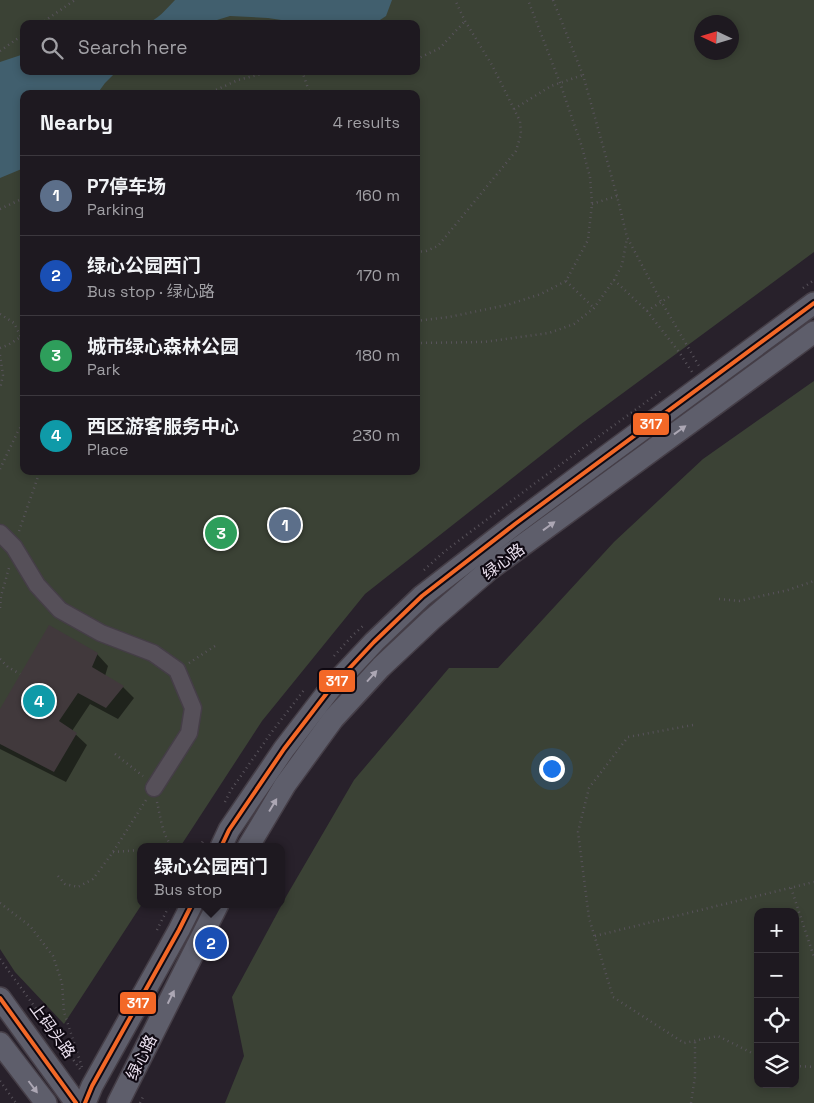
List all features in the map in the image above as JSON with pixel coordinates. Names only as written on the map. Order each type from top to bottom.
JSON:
[{"type":"main road","name":"绿心路","points":[[223,843],[229,830],[284,748],[330,689],[374,642],[422,596],[515,524],[814,303]]},
{"type":"main road","name":"绿心路","points":[[250,843],[285,785],[333,719],[381,666],[431,620],[490,569],[814,332]]},
{"type":"main road","name":"绿心路","points":[[85,1103],[92,1086],[190,908]]},
{"type":"main road","name":"绿心路","points":[[118,1103],[216,908]]},
{"type":"main road","name":"上码头路","points":[[0,998],[76,1103]]},
{"type":"main road","points":[[5,1049],[18,1056],[29,1050],[31,1041]]},
{"type":"main road","points":[[5,1049],[46,1103]]},
{"type":"lane","points":[[0,533],[14,547],[36,585],[60,610],[102,633],[153,653],[177,670],[192,708],[189,734],[154,788]]},
{"type":"path","points":[[46,20],[75,0]]},
{"type":"path","points":[[420,252],[438,246],[516,151],[520,134],[520,121],[514,108],[455,0]]},
{"type":"path","points":[[420,321],[449,317],[507,305],[541,294],[566,281],[588,240],[592,204],[590,177],[560,83],[528,0]]},
{"type":"path","points":[[553,0],[583,75],[627,237],[704,384]]},
{"type":"path","points":[[420,56],[440,48],[465,21]]},
{"type":"path","points":[[0,51],[20,37]]},
{"type":"path","points":[[216,90],[238,80],[257,75]]},
{"type":"path","points":[[303,75],[309,90]]},
{"type":"path","points":[[514,108],[551,86],[583,75]]},
{"type":"path","points":[[592,204],[617,196]]},
{"type":"path","points":[[0,209],[20,200]]},
{"type":"path","points":[[420,344],[484,342],[549,333],[574,324],[594,308],[614,280],[622,265],[627,237]]},
{"type":"path","points":[[614,280],[647,311],[704,384]]},
{"type":"path","points":[[566,281],[594,308]]},
{"type":"path","points":[[647,311],[672,295]]},
{"type":"path","points":[[0,314],[14,323],[20,333]]},
{"type":"path","points":[[0,348],[20,337]]},
{"type":"path","points":[[0,355],[4,375],[0,389]]},
{"type":"path","points":[[0,469],[20,428]]},
{"type":"path","points":[[720,599],[739,601],[788,590],[814,581]]},
{"type":"path","points":[[177,670],[215,646]]},
{"type":"path","points":[[0,659],[8,667],[20,674]]},
{"type":"path","points":[[693,725],[628,737],[588,788],[578,832],[589,918],[613,996],[684,1043],[718,1036],[754,1054]]},
{"type":"path","points":[[58,876],[65,884],[78,887],[93,879],[113,852],[154,788]]},
{"type":"path","points":[[113,852],[137,850]]},
{"type":"path","points":[[595,936],[814,882]]},
{"type":"path","points":[[791,888],[814,957]]},
{"type":"path","name":"上码头路","points":[[0,903],[30,926],[54,956],[62,983],[64,1012],[85,1076],[0,959]]},
{"type":"path","points":[[692,1103],[695,1041]]},
{"type":"path","points":[[799,1066],[814,1067]]},
{"type":"path","points":[[0,1080],[16,1103]]},
{"type":"green space","points":[[0,0],[814,0],[814,252],[581,424],[365,594],[262,721],[183,843],[137,843],[137,908],[139,908],[64,1024],[15,972],[0,949]]},
{"type":"green space","points":[[814,381],[814,1103],[225,1103],[244,1056],[232,997],[280,908],[285,908],[285,899],[354,780],[449,668],[498,668],[614,542],[703,459]]},
{"type":"water","points":[[175,0],[392,0],[386,16],[380,20],[281,20],[230,16],[217,20],[153,20]]},
{"type":"water","points":[[20,55],[20,75],[113,75],[100,90],[20,90],[20,170],[0,178],[0,62]]},
{"type":"building","points":[[49,625],[98,653],[92,667],[124,686],[106,708],[78,693],[59,721],[77,733],[54,772],[0,744],[0,709]]},
{"type":"transit line","name":"317","points":[[223,843],[229,830],[284,749],[330,689],[374,642],[422,596],[515,524],[814,303]]},
{"type":"transit line","name":"317","points":[[85,1103],[92,1086],[190,908]]},
{"type":"transit line","name":"317","points":[[0,998],[76,1103]]},
{"type":"place","name":"P7停车场","points":[[285,525]]},
{"type":"place","name":"城市绿心森林公园","points":[[221,533]]},
{"type":"place","name":"西区游客服务中心","points":[[39,701]]},
{"type":"place","name":"绿心公园西门","points":[[211,943]]}]
